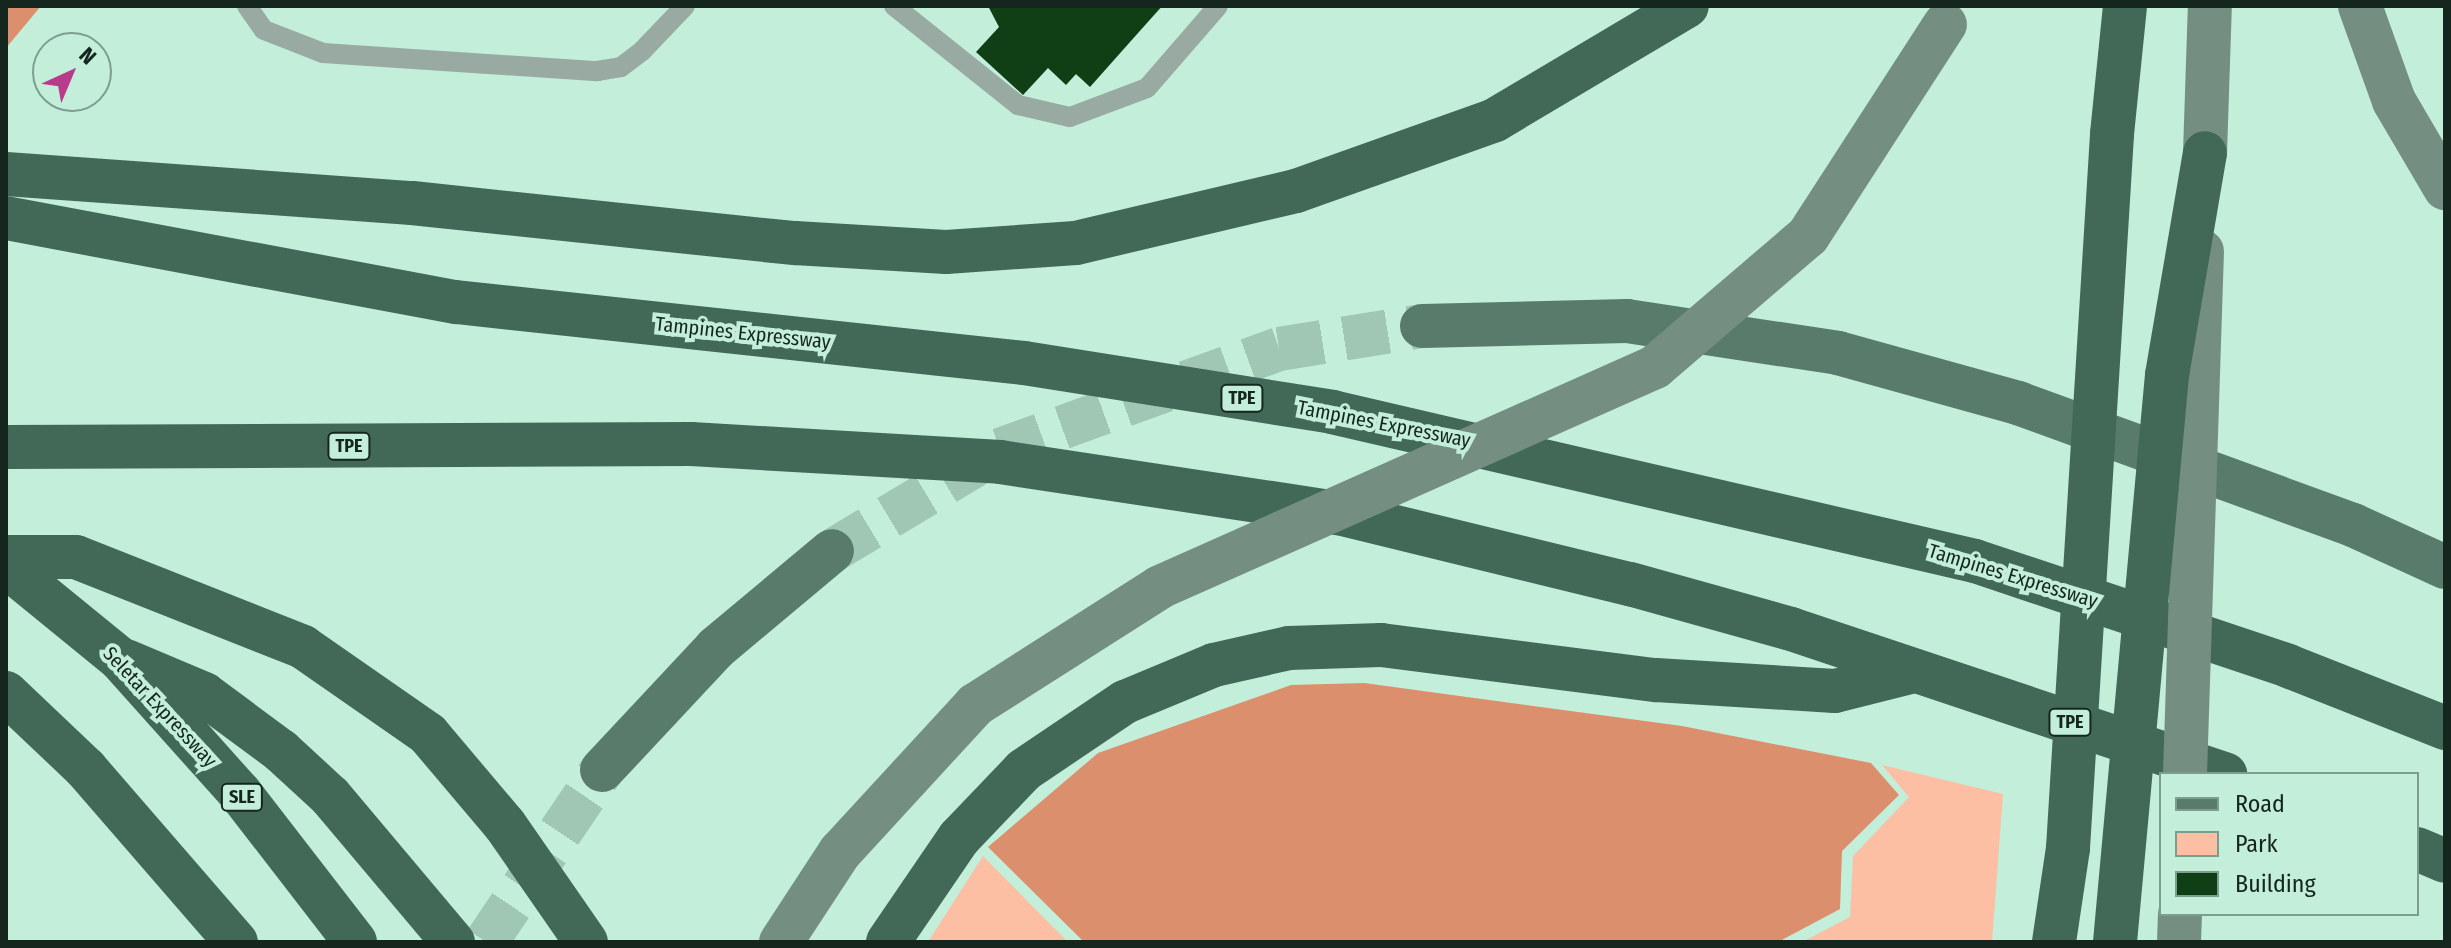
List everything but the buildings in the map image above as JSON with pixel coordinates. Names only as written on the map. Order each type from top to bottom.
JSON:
[{"type":"highway","points":[[6,174],[412,203],[795,243],[946,252],[1076,243],[1296,191],[1495,120],[1687,6]]},
{"type":"highway","points":[[2054,942],[2068,848],[2112,134],[2125,6]]},
{"type":"highway","points":[[2115,942],[2167,375],[2205,153]]},
{"type":"highway","name":"Tampines Expressway","points":[[6,218],[456,302],[1024,363],[1332,412],[1975,561],[2288,666],[2445,728]]},
{"type":"highway","name":"TPE","points":[[6,447],[691,444],[1000,462],[1338,513],[1630,584],[1914,671],[2219,772]]},
{"type":"highway","points":[[6,557],[76,557],[303,647],[428,734],[505,825],[586,942]]},
{"type":"highway","name":"Seletar Expressway","points":[[6,566],[120,659],[240,793],[355,942]]},
{"type":"highway","points":[[888,942],[959,838],[1024,770],[1125,702],[1214,665],[1289,648],[1381,645],[1656,680],[1835,691],[1914,671]]},
{"type":"highway","points":[[120,659],[204,694],[281,751],[330,796],[453,942]]},
{"type":"highway","points":[[6,693],[86,769],[236,942]]},
{"type":"highway","points":[[2419,850],[2445,861]]},
{"type":"main road","points":[[2185,772],[2210,6]]},
{"type":"main road","points":[[2360,6],[2394,101],[2445,188]]},
{"type":"main road","points":[[781,942],[840,852],[975,705],[1160,587],[1655,367],[1808,236],[1948,15]]},
{"type":"main road","points":[[1422,326],[1627,321],[1838,353],[2018,403],[2353,525],[2445,567]]},
{"type":"main road","points":[[602,770],[716,648],[832,551]]},
{"type":"main road","points":[[2179,942],[2180,916]]},
{"type":"lane","points":[[247,6],[264,30],[323,53],[597,71],[621,67],[642,51],[685,6]]},
{"type":"lane","points":[[894,6],[1018,105],[1070,117],[1147,88],[1218,6]]},
{"type":"green space","points":[[1882,765],[2003,794],[1992,942],[1802,942],[1850,917],[1853,856],[1909,797]]},
{"type":"green space","points":[[983,856],[1068,942],[928,942]]},
{"type":"shaded area","points":[[6,6],[41,6],[6,48]]},
{"type":"shaded area","points":[[1364,683],[1682,726],[1871,763],[1899,795],[1842,851],[1840,909],[1778,942],[1084,942],[988,847],[1098,753],[1291,685]]},
{"type":"tunnel","points":[[832,551],[1000,450],[1279,349],[1422,326]]},
{"type":"tunnel","points":[[486,942],[602,770]]}]
